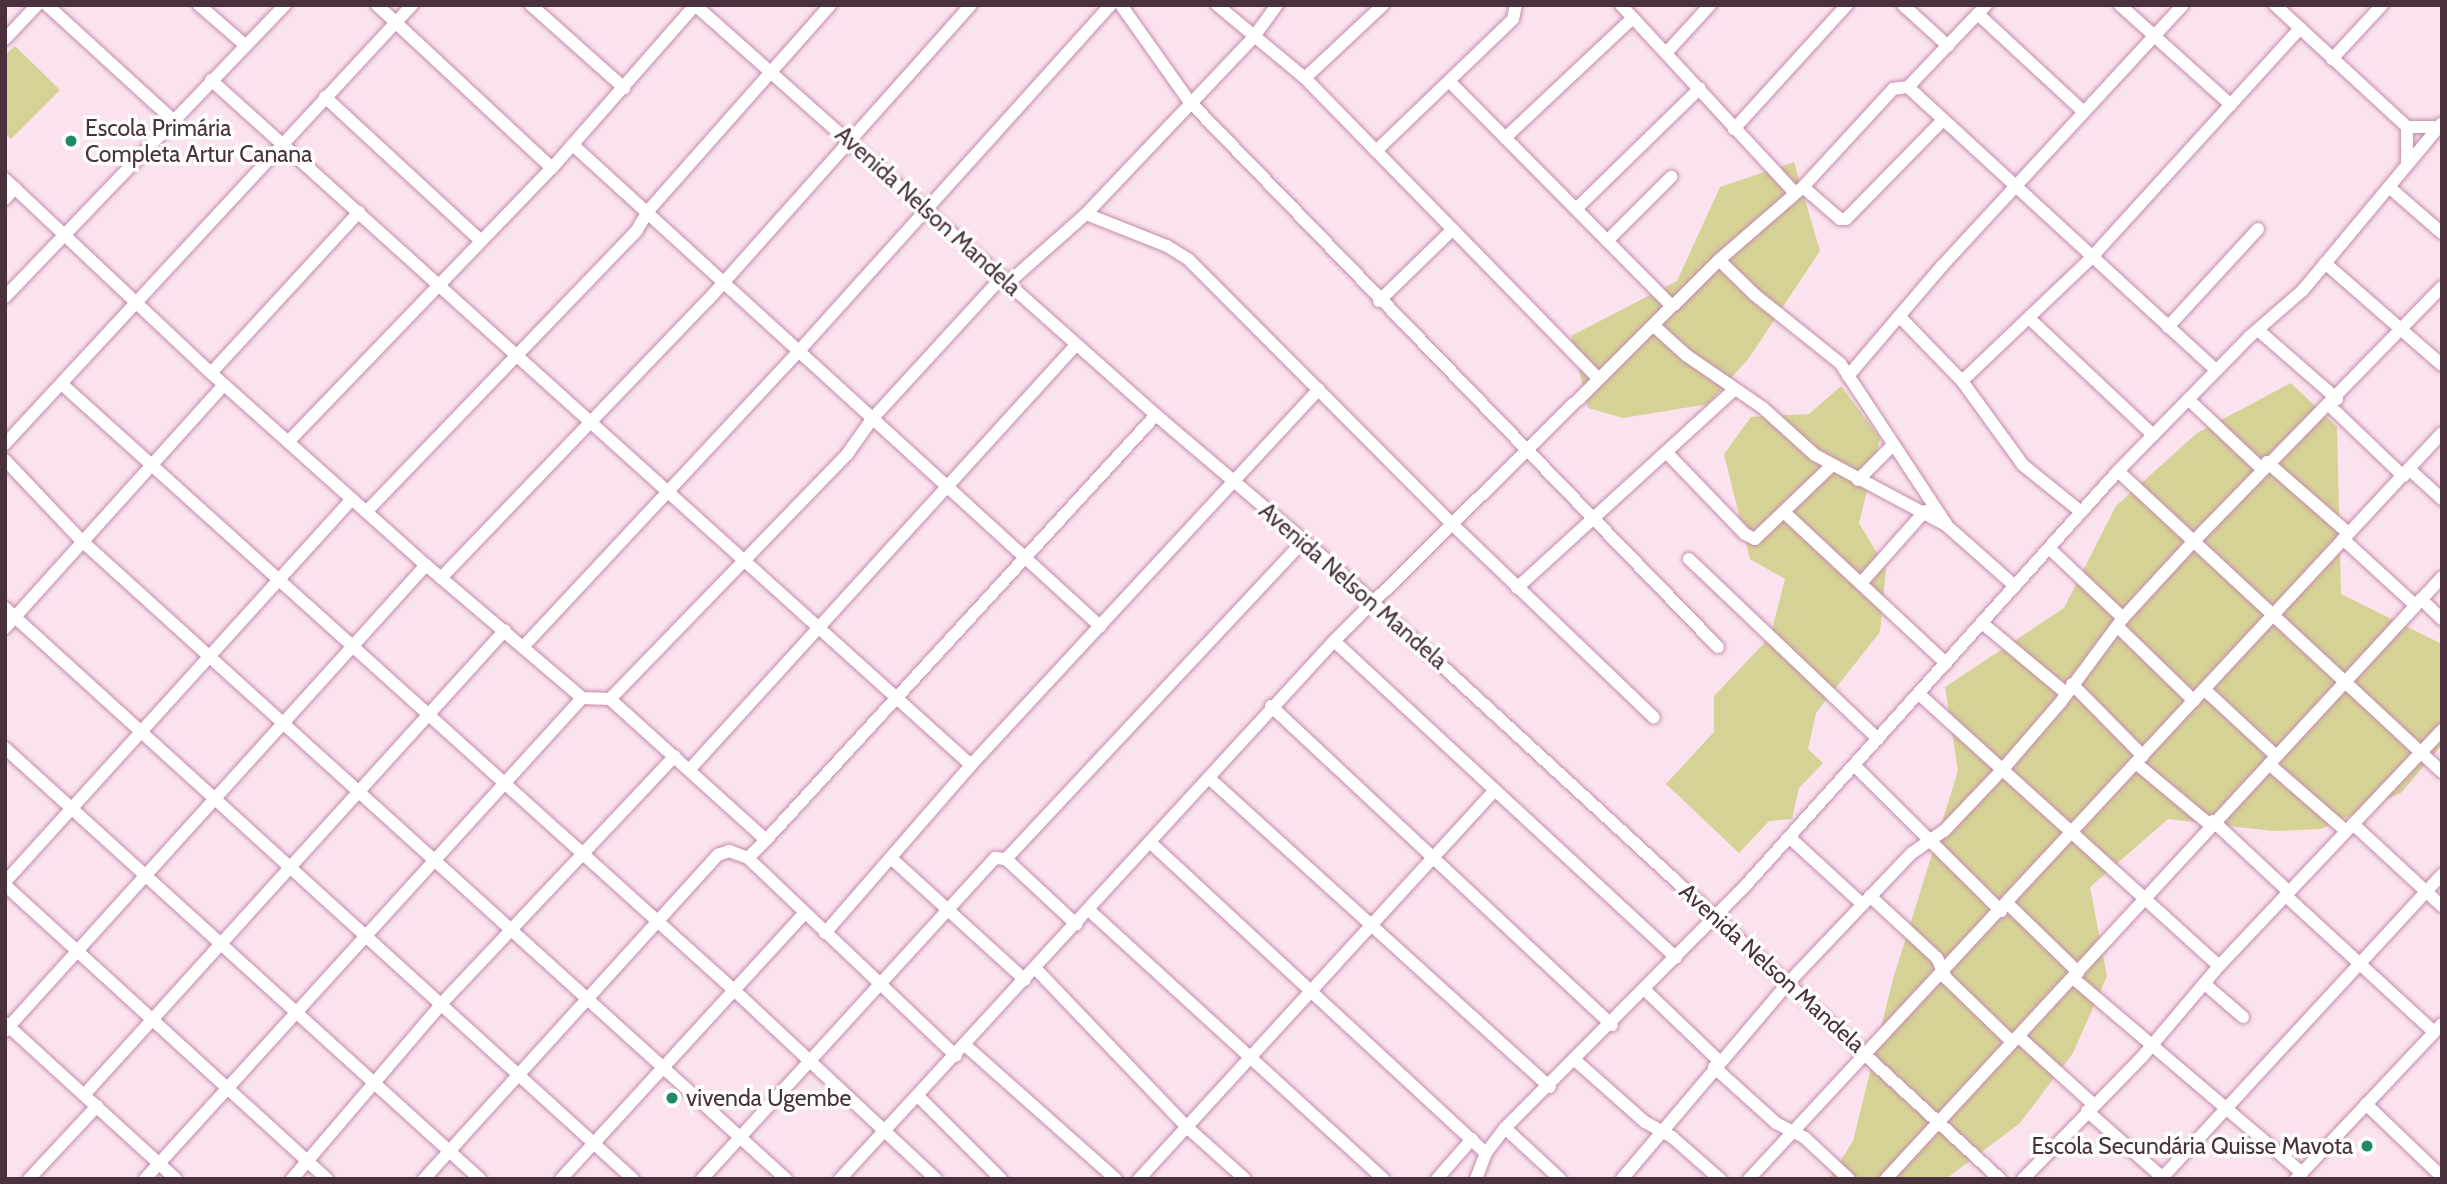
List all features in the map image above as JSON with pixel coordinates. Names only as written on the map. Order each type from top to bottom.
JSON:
[{"type":"street","points":[[5,39],[37,5]]},
{"type":"street","points":[[47,5],[172,119]]},
{"type":"street","points":[[199,5],[245,45]]},
{"type":"street","points":[[5,296],[62,233],[285,5]]},
{"type":"street","points":[[377,5],[552,168]]},
{"type":"street","points":[[5,444],[64,386],[325,97],[412,5]]},
{"type":"street","points":[[531,5],[624,88]]},
{"type":"street","points":[[288,442],[438,283],[552,168],[695,5]]},
{"type":"street","name":"Avenida Nelson Mandela","points":[[695,5],[849,138],[1076,345],[1372,601],[2000,1179]]},
{"type":"street","points":[[366,512],[515,353],[636,230],[648,211],[830,5]]},
{"type":"street","points":[[441,578],[724,283],[849,138],[971,5]]},
{"type":"street","points":[[523,647],[797,352],[1110,5]]},
{"type":"street","points":[[1121,5],[1189,101],[1379,302],[1718,646]]},
{"type":"street","points":[[1217,5],[1253,38],[1305,78],[1598,378]]},
{"type":"street","points":[[611,699],[848,453],[872,419],[1005,280],[1086,214],[1189,101],[1253,38],[1277,5]]},
{"type":"street","points":[[1305,78],[1383,5]]},
{"type":"street","points":[[1376,150],[1513,19],[1516,5]]},
{"type":"street","points":[[1621,5],[1700,88],[1734,129],[1799,190],[1840,219],[1846,219],[1944,120]]},
{"type":"street","points":[[1667,52],[1710,5]]},
{"type":"street","points":[[1734,129],[1847,5]]},
{"type":"street","points":[[1903,5],[1948,46]]},
{"type":"street","points":[[2120,5],[2231,105]]},
{"type":"street","points":[[1848,376],[1899,316],[2183,5]]},
{"type":"street","points":[[2275,5],[2407,127],[2440,125]]},
{"type":"street","points":[[2332,59],[2382,5]]},
{"type":"street","points":[[840,1179],[1152,844],[1271,706],[1372,601],[1719,260],[1799,190],[1893,89],[1908,88],[1982,10],[2084,112]]},
{"type":"street","points":[[1505,138],[1633,18]]},
{"type":"street","points":[[1962,381],[2091,258],[2300,28]]},
{"type":"street","points":[[211,80],[284,143],[666,493],[744,559],[971,765]]},
{"type":"street","points":[[1449,81],[1672,306]]},
{"type":"street","points":[[1576,209],[1700,88]]},
{"type":"street","points":[[1908,88],[2014,189],[2216,370]]},
{"type":"street","points":[[325,97],[481,240]]},
{"type":"street","points":[[1476,1179],[1486,1153],[1505,1128],[1577,1061],[1716,917],[1855,766],[2118,471],[2216,370],[2284,309],[2440,125]]},
{"type":"street","points":[[2407,127],[2407,164]]},
{"type":"street","points":[[573,145],[1100,626]]},
{"type":"street","points":[[1606,241],[1671,177]]},
{"type":"street","points":[[5,179],[224,385],[426,565],[582,698],[611,699],[766,840]]},
{"type":"street","points":[[2389,187],[2442,233]]},
{"type":"street","points":[[5,198],[15,188]]},
{"type":"street","points":[[211,373],[359,212]]},
{"type":"street","points":[[1086,214],[1189,260],[1451,523],[1654,718]]},
{"type":"street","points":[[1379,302],[1453,229]]},
{"type":"street","points":[[2168,327],[2258,229]]},
{"type":"street","points":[[1719,260],[1755,295],[1825,349],[1848,376],[1946,524],[2015,586]]},
{"type":"street","points":[[2325,263],[2442,365]]},
{"type":"street","points":[[1622,1179],[1788,983],[1866,900],[2003,769],[2121,622],[2193,542],[2264,465],[2333,402],[2442,287]]},
{"type":"street","points":[[1899,316],[1962,381],[2017,458],[2081,512]]},
{"type":"street","points":[[2030,319],[2153,435]]},
{"type":"street","points":[[1653,325],[1831,466],[1923,515],[1946,524]]},
{"type":"street","points":[[2258,330],[2406,472],[2442,499]]},
{"type":"street","points":[[690,769],[1076,345]]},
{"type":"street","points":[[5,628],[10,612],[82,541],[224,385]]},
{"type":"street","points":[[64,386],[811,1060],[936,1179]]},
{"type":"street","points":[[825,933],[971,765],[1230,480],[1319,389]]},
{"type":"street","points":[[1517,588],[1668,454],[1735,389]]},
{"type":"street","points":[[2188,399],[2418,602],[2442,619]]},
{"type":"street","points":[[748,858],[1156,415]]},
{"type":"street","points":[[1749,1179],[1864,1052],[2005,908],[2442,433]]},
{"type":"street","points":[[1858,480],[1893,445]]},
{"type":"street","points":[[1668,454],[1750,538],[1759,537],[1786,514],[1831,466]]},
{"type":"street","points":[[5,460],[82,541],[357,794],[437,861],[786,1179]]},
{"type":"street","points":[[2118,471],[2442,772]]},
{"type":"street","points":[[327,1179],[5,883],[208,655],[352,499]]},
{"type":"street","points":[[1862,582],[1923,515],[1931,501]]},
{"type":"street","points":[[1786,514],[1946,663]]},
{"type":"street","points":[[702,1179],[992,860],[1006,859],[1304,541]]},
{"type":"street","points":[[2049,548],[2194,701]]},
{"type":"street","points":[[1689,559],[1878,739]]},
{"type":"street","points":[[176,1179],[7,1027],[147,877],[426,565]]},
{"type":"street","points":[[1885,1179],[2076,975],[2211,822],[2442,577]]},
{"type":"street","points":[[10,612],[443,1002],[633,1179]]},
{"type":"street","points":[[1855,766],[2076,975],[2227,1107],[2299,1176],[2439,1029],[2361,964],[2211,822],[2140,760],[2069,688],[1982,623]]},
{"type":"street","points":[[85,1095],[505,630]]},
{"type":"street","points":[[1334,641],[1676,958]]},
{"type":"street","points":[[2204,689],[2272,760],[2442,906]]},
{"type":"street","points":[[1919,694],[2219,966]]},
{"type":"street","points":[[145,1179],[369,936],[582,698]]},
{"type":"street","points":[[1271,706],[1612,1025]]},
{"type":"street","points":[[2023,1179],[2152,1044],[2206,985],[2219,966],[2442,730]]},
{"type":"street","points":[[5,748],[480,1179]]},
{"type":"street","points":[[292,1179],[306,1159],[443,1002],[675,756]]},
{"type":"street","points":[[1209,778],[1550,1087]]},
{"type":"street","points":[[1139,1179],[1495,790]]},
{"type":"street","points":[[1790,837],[1937,958],[1943,971],[2162,1178],[2442,875]]},
{"type":"street","points":[[1152,844],[1486,1153]]},
{"type":"street","points":[[424,1179],[718,855],[729,851],[748,858],[879,987],[956,1056]]},
{"type":"street","points":[[891,858],[1025,980]]},
{"type":"street","points":[[1006,859],[1076,924]]},
{"type":"street","points":[[1090,911],[1384,1179]]},
{"type":"street","points":[[561,1179],[805,913]]},
{"type":"street","points":[[1035,968],[1188,1128],[1245,1179]]},
{"type":"street","points":[[2206,985],[2243,1017]]},
{"type":"street","points":[[1645,990],[1776,1123],[1793,1131],[1849,1179]]},
{"type":"street","points":[[966,1046],[1116,1179]]},
{"type":"street","points":[[1577,1061],[1639,1118],[1664,1132],[1720,1179]]},
{"type":"street","points":[[919,1097],[1000,1179]]},
{"type":"street","points":[[2366,1104],[2441,1175]]},
{"type":"street","points":[[29,1179],[97,1106]]},
{"type":"street","points":[[1505,1128],[1560,1179]]},
{"type":"street","points":[[1437,1179],[1472,1139]]},
{"type":"shaded area","points":[[15,46],[60,90],[11,139],[5,134],[5,55]]},
{"type":"shaded area","points":[[1794,162],[1820,251],[1749,358],[1708,404],[1623,418],[1588,408],[1571,336],[1677,281],[1720,187]]},
{"type":"shaded area","points":[[2291,383],[2337,427],[2341,594],[2442,644],[2442,745],[2401,793],[2321,829],[2273,831],[2168,819],[2090,887],[2107,976],[2073,1053],[2020,1123],[1946,1179],[1829,1179],[1853,1141],[1893,979],[1958,771],[1945,687],[2064,608],[2116,506],[2197,433]]},
{"type":"shaded area","points":[[1841,386],[1880,438],[1859,523],[1886,568],[1880,632],[1816,713],[1808,749],[1823,763],[1799,788],[1792,819],[1769,821],[1739,853],[1666,784],[1714,732],[1714,696],[1770,637],[1785,579],[1750,559],[1724,454],[1751,417],[1809,414]]},
{"type":"place","name":"Escola Primária Completa Artur Canana","points":[[71,141]]},
{"type":"place","name":"vivenda Ugembe","points":[[672,1098]]},
{"type":"place","name":"Escola Secundária Quisse Mavota","points":[[2367,1146]]}]
